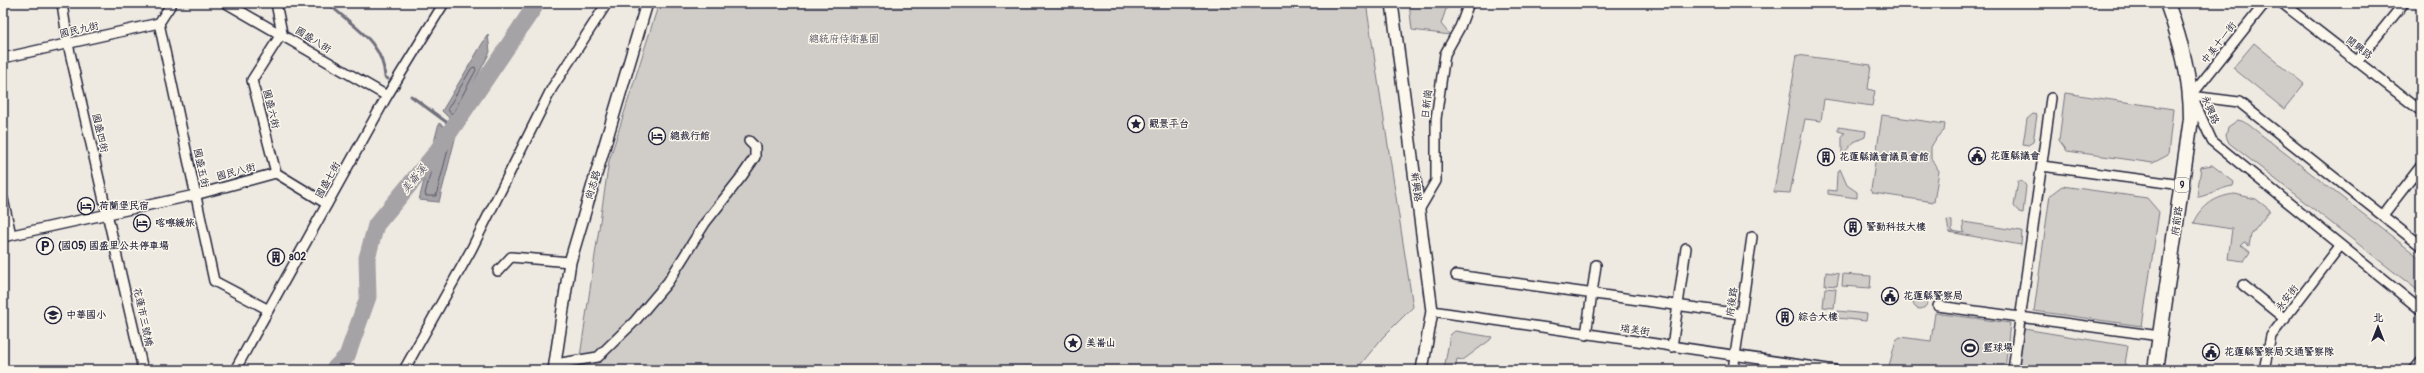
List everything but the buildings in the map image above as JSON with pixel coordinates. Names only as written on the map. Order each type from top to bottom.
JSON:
[{"type":"main road","name":"府前路","points":[[2155,370],[2191,119],[2191,96],[2182,45],[2168,3]]},
{"type":"street","name":"國盛四街","points":[[62,3],[68,44],[121,268]]},
{"type":"street","points":[[159,23],[172,3]]},
{"type":"street","name":"國盛八街","points":[[226,3],[282,33],[312,54],[387,96]]},
{"type":"street","points":[[276,3],[282,33]]},
{"type":"street","name":"國盛七街","points":[[235,370],[267,309],[387,96],[444,3]]},
{"type":"street","points":[[404,370],[471,250],[552,88],[607,3]]},
{"type":"street","name":"尚志路","points":[[555,367],[570,262],[647,3]]},
{"type":"street","name":"新興路","points":[[1392,3],[1432,311],[1422,370]]},
{"type":"street","name":"日新崗","points":[[1419,210],[1436,181],[1436,119],[1445,54],[1460,27],[1469,3]]},
{"type":"street","name":"中美十一街","points":[[2191,96],[2265,3]]},
{"type":"street","name":"開興路","points":[[2282,3],[2358,60],[2421,111]]},
{"type":"street","points":[[2358,60],[2404,3]]},
{"type":"street","name":"國民九街","points":[[3,58],[159,23]]},
{"type":"street","name":"國盛五街","points":[[159,23],[214,281],[267,309]]},
{"type":"street","name":"國盛六街","points":[[276,173],[252,80],[282,33]]},
{"type":"street","name":"永興路","points":[[2191,96],[2239,102],[2421,246]]},
{"type":"street","name":"永興路","points":[[2191,96],[2212,141],[2421,310]]},
{"type":"street","points":[[2013,370],[2051,98]]},
{"type":"street","points":[[555,367],[598,357],[634,321],[668,282],[705,223],[742,176],[754,156],[755,147],[749,141]]},
{"type":"street","points":[[2042,166],[2182,185]]},
{"type":"street","points":[[2383,215],[2421,166]]},
{"type":"street","points":[[276,173],[327,204]]},
{"type":"street","name":"國民八街","points":[[7,236],[195,195],[276,173]]},
{"type":"street","points":[[3,199],[7,236]]},
{"type":"street","name":"府後路","points":[[1733,370],[1752,237]]},
{"type":"street","name":"永安街","points":[[2264,370],[2271,336],[2340,246]]},
{"type":"street","points":[[1672,347],[1686,248]]},
{"type":"street","points":[[498,271],[511,257],[570,262]]},
{"type":"street","points":[[1586,335],[1596,265]]},
{"type":"street","name":"花蓮市三號橋","points":[[121,268],[143,370]]},
{"type":"street","points":[[1456,275],[1678,304],[1741,314]]},
{"type":"street","points":[[2243,285],[2285,319]]},
{"type":"street","points":[[1938,306],[2160,336]]},
{"type":"street","name":"瑞美街","points":[[1432,311],[1586,335],[1835,370]]},
{"type":"street","points":[[2414,370],[2421,362]]},
{"type":"green space","name":"總統府侍衛墓園","points":[[659,3],[1366,3],[1413,307],[1383,337],[1356,370],[578,370],[609,161]]},
{"type":"green space","points":[[1409,3],[1448,3],[1441,24],[1450,35],[1412,30]]},
{"type":"green space","points":[[2254,43],[2304,84],[2284,109],[2233,68]]},
{"type":"green space","points":[[1797,55],[1871,65],[1868,89],[1875,91],[1872,106],[1824,99],[1821,121],[1805,119],[1790,193],[1774,192]]},
{"type":"green space","points":[[2065,93],[2173,109],[2168,155],[2153,163],[2067,151],[2059,140]]},
{"type":"green space","points":[[2033,114],[2037,115],[2033,142],[2028,145],[2023,144],[2027,119]]},
{"type":"green space","points":[[1882,115],[1945,124],[1944,131],[1937,137],[1931,147],[1931,158],[1939,171],[1934,202],[1873,193],[1871,190]]},
{"type":"green space","points":[[2238,120],[2245,122],[2421,259],[2421,293],[2229,143],[2226,136],[2228,127]]},
{"type":"green space","points":[[1838,127],[1866,131],[1865,137],[1854,142],[1842,155],[1842,135],[1845,133],[1838,131]]},
{"type":"green space","points":[[2212,165],[2234,182],[2233,186],[2197,197],[2201,167]]},
{"type":"green space","points":[[1840,169],[1847,185],[1857,192],[1857,198],[1828,194],[1828,190],[1836,191],[1837,174]]},
{"type":"green space","points":[[2018,181],[2023,182],[2026,186],[2023,213],[2019,212],[2014,206]]},
{"type":"green space","points":[[2062,186],[2147,198],[2159,212],[2142,326],[2034,311],[2050,195]]},
{"type":"green space","points":[[2235,194],[2256,199],[2270,210],[2251,235],[2249,246],[2244,242],[2241,245],[2250,252],[2244,261],[2228,259],[2232,229],[2194,223],[2201,211],[2210,202]]},
{"type":"green space","points":[[1947,220],[1952,221],[1952,231],[1964,233],[1963,222],[2022,231],[2021,245],[1949,232]]},
{"type":"green space","points":[[1826,272],[1839,274],[1837,286],[1825,285]]},
{"type":"green space","points":[[1843,274],[1871,276],[1870,288],[1842,286]]},
{"type":"green space","points":[[1825,288],[1836,289],[1834,308],[1823,307]]},
{"type":"green space","points":[[1917,295],[1923,295],[1927,299],[1927,305],[1923,309],[1917,309],[1913,305],[1913,299]]},
{"type":"green space","points":[[1838,311],[1867,314],[1866,321],[1837,318]]},
{"type":"green space","points":[[1935,313],[2010,323],[2005,370],[1915,370],[1889,366],[1896,340],[1900,337],[1931,341]]},
{"type":"green space","points":[[2024,329],[2128,346],[2124,370],[2018,370]]},
{"type":"green space","points":[[1455,331],[1492,337],[1463,360],[1457,359],[1455,370],[1444,370],[1450,335]]},
{"type":"water","points":[[488,34],[490,52],[453,122],[442,111]]},
{"type":"water","points":[[439,123],[456,135],[439,202],[419,200]]},
{"type":"waterway","points":[[328,3],[372,43],[383,64],[385,77],[388,79]]},
{"type":"waterway","name":"美崙溪","points":[[333,370],[347,356],[368,297],[367,258],[376,225],[435,154],[537,3]]},
{"type":"waterway","points":[[411,96],[453,127]]},
{"type":"place","name":"觀景平台","points":[[1136,124]]},
{"type":"place","name":"總裁行館","points":[[657,136]]},
{"type":"place","name":"花蓮縣議會","points":[[1977,156]]},
{"type":"place","name":"花蓮縣議會議員會館","points":[[1826,157]]},
{"type":"place","name":"荷蘭堡民宿","points":[[86,206]]},
{"type":"place","name":"喀嚓緩旅","points":[[142,223]]},
{"type":"place","name":"警勤科技大樓","points":[[1853,227]]},
{"type":"place","name":"(國05) 國盛里公共停車場","points":[[45,246]]},
{"type":"place","name":"a02","points":[[276,257]]},
{"type":"place","name":"花蓮縣警察局","points":[[1890,296]]},
{"type":"place","name":"中華國小","points":[[53,315]]},
{"type":"place","name":"綜合大樓","points":[[1785,317]]},
{"type":"place","name":"美崙山","points":[[1073,343]]},
{"type":"place","name":"籃球場","points":[[1970,348]]},
{"type":"place","name":"花蓮縣警察局交通警察隊","points":[[2211,352]]}]
